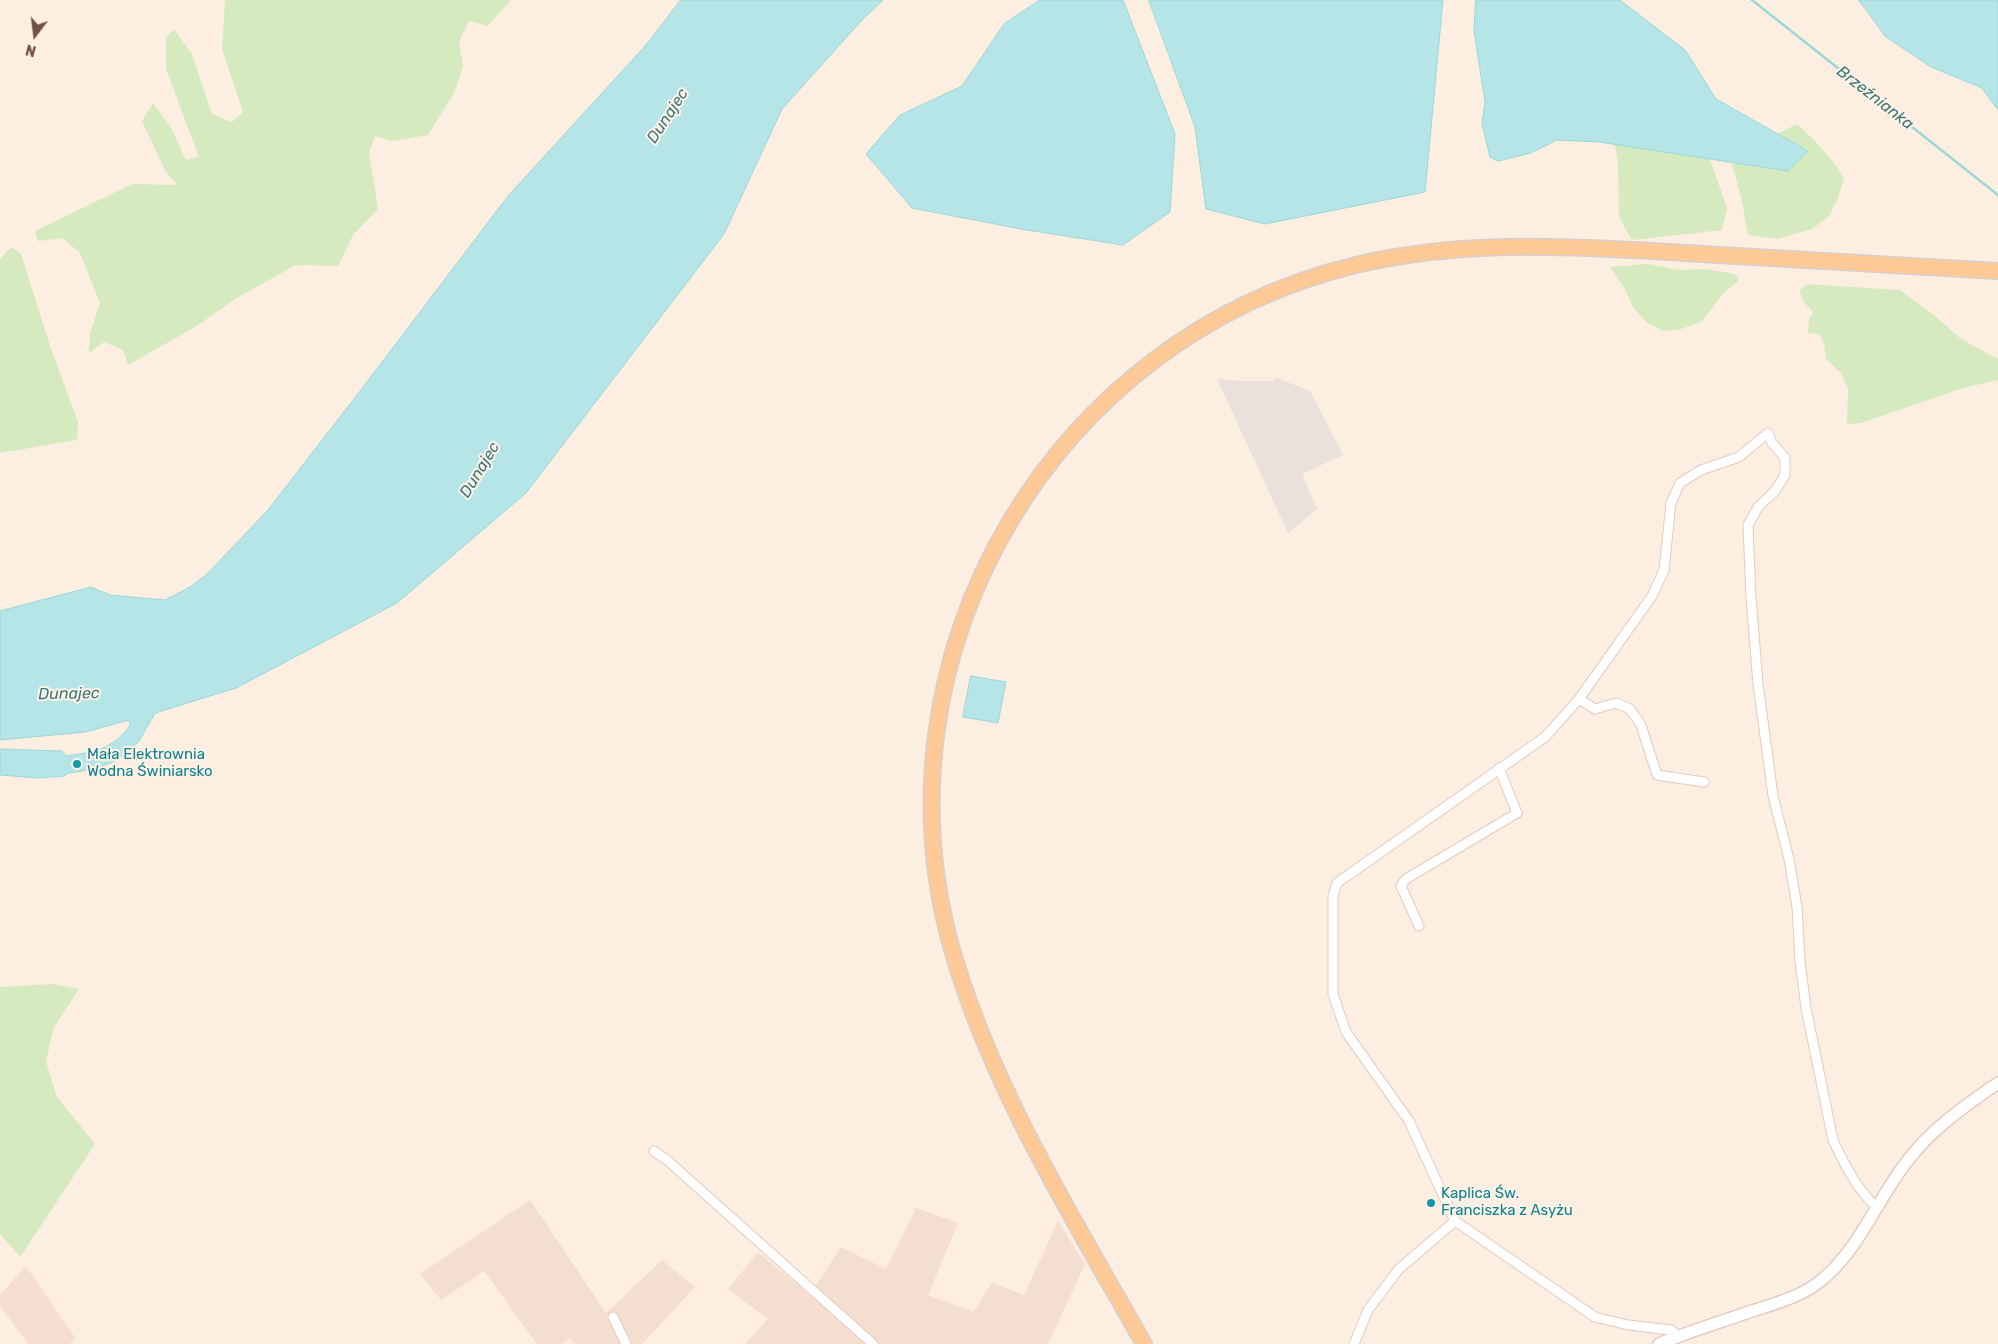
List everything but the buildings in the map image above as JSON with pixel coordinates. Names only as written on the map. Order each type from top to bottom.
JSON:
[{"type":"main road","points":[[1144,1344],[1008,1097],[984,1042],[952,952],[942,906],[933,834],[933,775],[939,721],[947,677],[966,614],[992,553],[1012,517],[1032,485],[1066,441],[1116,391],[1150,363],[1196,331],[1236,309],[1291,285],[1355,265],[1399,257],[1494,248],[1590,248],[1998,271]]},
{"type":"street","points":[[1678,1336],[1672,1330],[1628,1325],[1595,1317],[1455,1220],[1409,1121],[1346,1032],[1333,994],[1333,896],[1337,883],[1499,768],[1546,737],[1578,698],[1652,596],[1664,570],[1671,503],[1680,483],[1701,470],[1738,457],[1768,433],[1772,443],[1785,458],[1785,475],[1776,491],[1758,507],[1748,524],[1758,684],[1772,788],[1797,908],[1800,961],[1806,1008],[1833,1140],[1842,1160],[1870,1201],[1877,1207]]},
{"type":"street","points":[[1578,698],[1595,709],[1616,703],[1630,709],[1641,725],[1657,775],[1704,782]]},
{"type":"street","points":[[1419,926],[1401,886],[1406,879],[1517,813],[1499,768]]},
{"type":"street","points":[[1660,1344],[1678,1336],[1786,1300],[1812,1287],[1823,1279],[1844,1257],[1904,1166],[1922,1143],[1943,1122],[1998,1083]]},
{"type":"street","points":[[654,1151],[675,1167],[873,1344]]},
{"type":"street","points":[[1354,1344],[1368,1310],[1399,1269],[1455,1220]]},
{"type":"street","points":[[613,1317],[626,1344]]},
{"type":"shaded area","points":[[1277,378],[1310,391],[1343,455],[1302,474],[1317,509],[1288,533],[1217,379],[1273,381]]},
{"type":"shaded area","points":[[530,1200],[606,1313],[662,1260],[695,1287],[642,1344],[574,1344],[570,1338],[562,1344],[537,1344],[484,1271],[441,1300],[420,1274]]},
{"type":"shaded area","points":[[916,1208],[958,1223],[928,1295],[973,1312],[992,1283],[1024,1295],[1058,1221],[1085,1264],[1048,1344],[745,1344],[768,1319],[728,1289],[758,1252],[810,1295],[841,1247],[886,1269]]},
{"type":"shaded area","points":[[26,1266],[76,1339],[69,1344],[28,1344],[0,1306],[0,1295]]},
{"type":"green space","points":[[225,0],[511,0],[488,26],[469,21],[459,41],[463,67],[455,91],[428,135],[393,141],[375,136],[369,153],[378,209],[353,235],[338,266],[296,265],[240,296],[195,327],[128,365],[123,350],[104,342],[89,353],[90,334],[100,303],[80,253],[63,238],[38,241],[35,231],[132,184],[178,185],[166,172],[142,121],[153,103],[171,128],[186,160],[199,157],[166,69],[166,37],[174,29],[192,54],[212,114],[232,122],[243,112],[222,49]]},
{"type":"green space","points":[[1797,124],[1823,150],[1844,178],[1837,201],[1828,217],[1812,229],[1776,239],[1748,235],[1741,196],[1731,162],[1788,171],[1808,151],[1777,134]]},
{"type":"green space","points":[[1615,144],[1710,159],[1727,208],[1722,230],[1632,240],[1619,217],[1618,164]]},
{"type":"green space","points":[[11,247],[21,254],[50,346],[78,422],[77,440],[0,453],[0,259]]},
{"type":"green space","points":[[1647,264],[1681,270],[1704,269],[1735,274],[1739,280],[1724,293],[1701,322],[1681,329],[1663,331],[1646,322],[1633,307],[1625,289],[1610,267]]},
{"type":"green space","points":[[1806,284],[1900,290],[1935,316],[1961,339],[1998,359],[1998,380],[1963,388],[1861,423],[1847,424],[1848,389],[1841,373],[1826,359],[1824,343],[1819,334],[1808,333],[1809,319],[1813,312],[1804,302],[1799,291]]},
{"type":"green space","points":[[52,984],[79,989],[53,1029],[46,1062],[57,1097],[95,1144],[20,1257],[0,1234],[0,987]]},
{"type":"water","name":"Dunajec","points":[[681,0],[883,0],[862,20],[782,109],[724,234],[526,493],[397,603],[236,688],[155,713],[139,741],[126,754],[111,763],[89,770],[68,773],[64,776],[38,778],[0,775],[0,749],[62,751],[66,756],[86,753],[109,745],[130,726],[129,720],[85,732],[0,740],[0,611],[91,587],[110,595],[165,600],[190,587],[207,574],[268,510],[508,196],[646,45]]},
{"type":"water","points":[[1040,0],[1123,0],[1175,134],[1170,212],[1123,245],[1021,229],[912,208],[866,154],[900,115],[962,86],[1004,24]]},
{"type":"water","points":[[1149,0],[1443,0],[1425,192],[1265,224],[1206,209],[1195,127]]},
{"type":"water","points":[[1476,0],[1620,0],[1685,50],[1716,99],[1808,151],[1788,171],[1599,142],[1557,140],[1531,153],[1498,161],[1490,157],[1482,124],[1485,102],[1474,31]]},
{"type":"water","points":[[1859,0],[1998,0],[1998,110],[1982,88],[1931,67],[1885,36]]},
{"type":"water","points":[[971,676],[1006,682],[998,723],[963,717]]},
{"type":"waterway","name":"Brzeźnianka","points":[[1752,0],[1998,195]]},
{"type":"place","name":"Mała Elektrownia Wodna Świniarsko","points":[[77,764]]},
{"type":"place","name":"Kaplica Św. Franciszka z Asyżu","points":[[1431,1203]]}]
